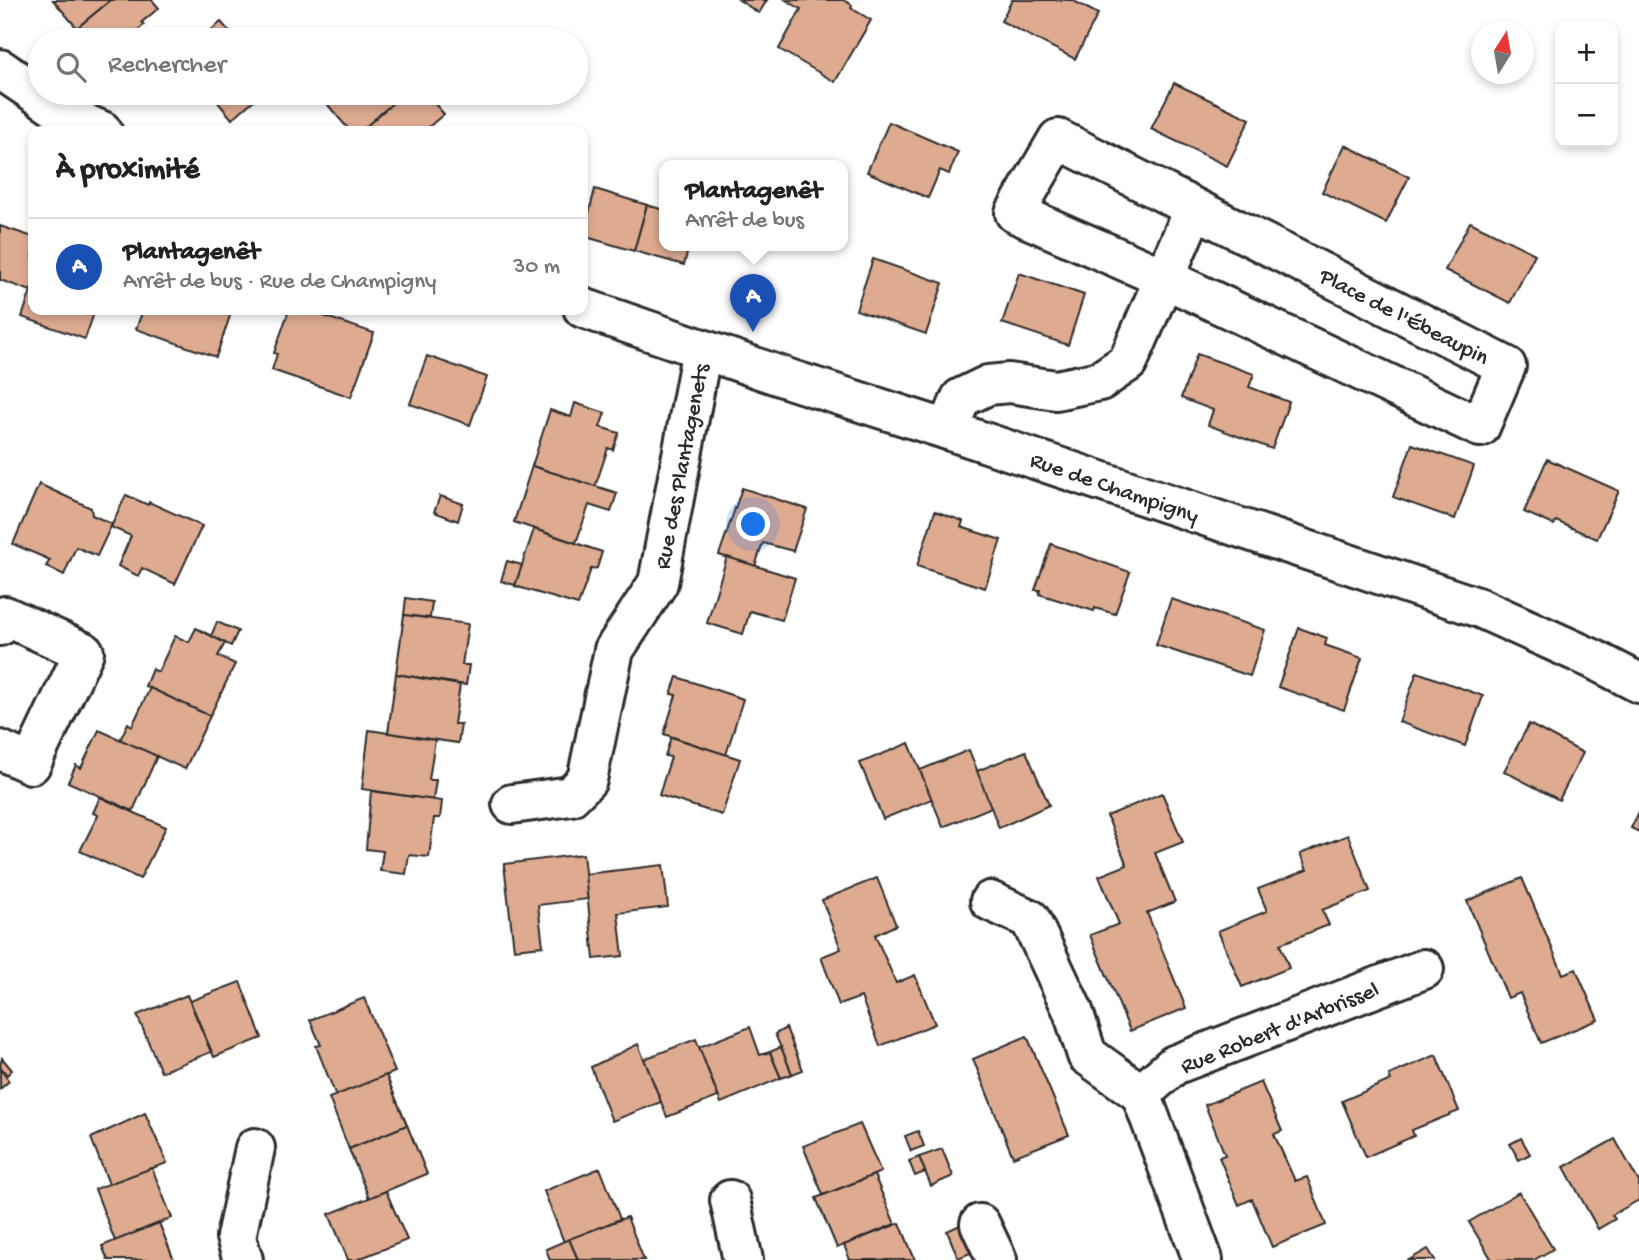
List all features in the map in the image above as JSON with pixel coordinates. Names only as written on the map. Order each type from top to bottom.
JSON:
[{"type":"street","points":[[0,69],[28,88]]},
{"type":"street","points":[[53,105],[90,126]]},
{"type":"street","name":"Place de l'Ébeaupin","points":[[1058,139],[1506,366],[1480,427],[1164,278],[1015,213],[1058,139]]},
{"type":"street","points":[[948,429],[961,398],[988,385],[1009,383],[1056,390],[1100,381],[1128,362],[1194,209]]},
{"type":"street","name":"Rue de Champigny","points":[[588,309],[1480,608],[1639,683]]},
{"type":"street","name":"Rue des Plantagenets","points":[[512,804],[571,796],[587,780],[614,650],[658,583],[702,349]]},
{"type":"street","points":[[0,626],[5,616],[84,652],[31,764],[0,750]]},
{"type":"street","points":[[990,901],[1030,919],[1073,1011],[1087,1055],[1140,1094],[1203,1260]]},
{"type":"street","name":"Rue Robert d'Arbrissel","points":[[1140,1094],[1174,1065],[1424,969]]},
{"type":"street","points":[[243,1260],[236,1237],[255,1147]]},
{"type":"street","points":[[730,1200],[743,1260]]},
{"type":"street","points":[[980,1224],[997,1260]]},
{"type":"building","points":[[53,0],[111,0],[77,28]]},
{"type":"building","points":[[111,0],[152,0],[159,8],[142,22],[144,25],[140,28],[77,28]]},
{"type":"building","points":[[739,0],[767,0],[759,13]]},
{"type":"building","points":[[786,0],[843,0],[871,20],[835,82],[779,49],[801,9]]},
{"type":"building","points":[[1012,0],[1072,0],[1098,14],[1075,59],[1001,21]]},
{"type":"building","points":[[221,22],[226,28],[214,28]]},
{"type":"building","points":[[1174,83],[1250,119],[1227,166],[1151,129]]},
{"type":"building","points":[[220,105],[248,105],[232,119]]},
{"type":"building","points":[[328,105],[391,105],[367,126],[346,126]]},
{"type":"building","points":[[390,105],[436,105],[444,114],[430,126],[367,126]]},
{"type":"building","points":[[889,122],[958,152],[949,174],[940,170],[928,198],[867,172]]},
{"type":"building","points":[[1345,145],[1409,177],[1386,223],[1322,192]]},
{"type":"building","points":[[595,189],[647,205],[634,251],[588,237],[588,216]]},
{"type":"building","points":[[647,205],[659,209],[659,251],[688,251],[684,265],[634,251]]},
{"type":"building","points":[[1470,222],[1535,254],[1510,303],[1445,270]]},
{"type":"building","points":[[0,226],[28,235],[28,290],[0,280]]},
{"type":"building","points":[[873,259],[943,283],[926,334],[856,310]]},
{"type":"building","points":[[1019,273],[1084,295],[1068,345],[1002,323]]},
{"type":"building","points":[[28,300],[28,315],[93,315],[85,339],[22,317]]},
{"type":"building","points":[[141,315],[230,315],[216,357],[136,329]]},
{"type":"building","points":[[287,315],[321,315],[374,333],[351,397],[272,370],[277,354],[274,353]]},
{"type":"building","points":[[1197,354],[1254,374],[1249,387],[1289,402],[1272,449],[1208,425],[1213,410],[1181,398]]},
{"type":"building","points":[[427,356],[487,377],[470,425],[410,404]]},
{"type":"building","points":[[575,403],[605,413],[600,427],[619,433],[613,450],[608,448],[595,487],[532,466],[550,410],[571,417]]},
{"type":"building","points":[[1412,444],[1474,466],[1455,519],[1393,497]]},
{"type":"building","points":[[1547,459],[1619,491],[1597,539],[1556,521],[1554,525],[1524,512]]},
{"type":"building","points":[[532,466],[617,493],[611,512],[589,505],[576,543],[514,522]]},
{"type":"building","points":[[39,484],[91,508],[92,515],[112,524],[97,556],[76,547],[64,575],[46,566],[50,560],[13,544]]},
{"type":"building","points":[[742,488],[807,509],[793,551],[763,543],[755,566],[719,555]]},
{"type":"building","points":[[126,495],[148,505],[149,502],[202,526],[175,584],[142,568],[138,576],[118,566],[131,536],[111,527]]},
{"type":"building","points":[[440,496],[463,504],[458,521],[434,512]]},
{"type":"building","points":[[935,511],[963,521],[961,527],[1001,540],[985,588],[917,566]]},
{"type":"building","points":[[534,529],[602,552],[597,568],[591,569],[578,605],[515,586]]},
{"type":"building","points":[[1051,544],[1130,572],[1115,614],[1095,608],[1094,611],[1039,594],[1040,590],[1035,590]]},
{"type":"building","points":[[727,557],[795,578],[782,620],[750,611],[743,634],[707,623]]},
{"type":"building","points":[[507,561],[522,565],[515,585],[501,581]]},
{"type":"building","points":[[406,598],[432,602],[430,618],[404,615]]},
{"type":"building","points":[[1171,599],[1265,630],[1250,676],[1156,645]]},
{"type":"building","points":[[404,615],[468,624],[462,665],[469,665],[466,685],[396,674]]},
{"type":"building","points":[[217,622],[238,631],[231,646],[211,636]]},
{"type":"building","points":[[196,628],[225,643],[218,656],[235,664],[210,716],[145,686],[152,669],[158,672],[175,636],[189,642]]},
{"type":"building","points":[[1299,628],[1327,638],[1325,645],[1362,658],[1344,710],[1278,687]]},
{"type":"building","points":[[1417,672],[1483,696],[1465,746],[1399,722]]},
{"type":"building","points":[[396,674],[460,685],[454,724],[461,724],[458,743],[388,733]]},
{"type":"building","points":[[677,677],[743,699],[726,755],[664,734],[676,695],[671,694]]},
{"type":"building","points":[[150,688],[210,716],[185,769],[120,740],[128,723],[132,726]]},
{"type":"building","points":[[1529,724],[1583,753],[1559,800],[1504,771]]},
{"type":"building","points":[[99,730],[157,756],[133,811],[68,782],[76,765],[81,768]]},
{"type":"building","points":[[369,730],[435,740],[429,780],[436,780],[433,800],[362,789]]},
{"type":"building","points":[[671,737],[740,759],[722,815],[659,795],[671,757],[665,756]]},
{"type":"building","points":[[909,743],[932,799],[883,819],[860,763]]},
{"type":"building","points":[[969,750],[992,807],[943,827],[920,770]]},
{"type":"building","points":[[1026,751],[1049,805],[999,828],[977,771]]},
{"type":"building","points":[[371,791],[442,801],[440,818],[434,818],[429,857],[409,855],[406,874],[380,871],[383,851],[366,849]]},
{"type":"building","points":[[1162,793],[1183,842],[1155,853],[1175,902],[1147,913],[1186,1008],[1130,1031],[1090,935],[1119,924],[1099,876],[1127,865],[1107,816]]},
{"type":"building","points":[[100,797],[166,827],[140,879],[80,851],[98,815],[93,813]]},
{"type":"building","points":[[1639,812],[1639,832],[1631,828]]},
{"type":"building","points":[[1348,835],[1370,891],[1322,910],[1329,925],[1280,944],[1289,968],[1242,987],[1218,931],[1267,911],[1258,889],[1307,870],[1300,854]]},
{"type":"building","points":[[583,854],[588,899],[538,905],[543,946],[514,949],[504,864]]},
{"type":"building","points":[[663,865],[668,907],[618,913],[623,956],[594,959],[585,874]]},
{"type":"building","points":[[877,878],[896,925],[875,935],[896,983],[915,975],[935,1024],[880,1046],[861,997],[839,1005],[821,957],[841,949],[822,900]]},
{"type":"building","points":[[1522,878],[1563,974],[1576,969],[1598,1020],[1541,1043],[1520,993],[1508,998],[1467,901]]},
{"type":"building","points":[[240,982],[262,1038],[214,1057],[190,1001]]},
{"type":"building","points":[[187,995],[211,1052],[161,1072],[137,1015]]},
{"type":"building","points":[[364,998],[395,1072],[336,1096],[316,1046],[321,1045],[310,1020]]},
{"type":"building","points":[[750,1027],[760,1055],[770,1052],[781,1078],[721,1103],[699,1047]]},
{"type":"building","points":[[786,1028],[803,1070],[792,1074],[775,1034]]},
{"type":"building","points":[[1027,1036],[1069,1135],[1013,1157],[973,1059]]},
{"type":"building","points":[[696,1039],[718,1097],[667,1117],[644,1059]]},
{"type":"building","points":[[638,1044],[661,1102],[612,1121],[591,1067]]},
{"type":"building","points":[[781,1047],[792,1074],[781,1078],[770,1052]]},
{"type":"building","points":[[1436,1055],[1459,1111],[1412,1130],[1414,1136],[1366,1157],[1342,1101],[1391,1080],[1389,1075]]},
{"type":"building","points":[[2,1058],[12,1070],[7,1075],[0,1066]]},
{"type":"building","points":[[0,1069],[9,1081],[0,1089]]},
{"type":"building","points":[[386,1075],[407,1125],[349,1149],[329,1098]]},
{"type":"building","points":[[1261,1082],[1282,1131],[1274,1134],[1295,1181],[1307,1177],[1326,1225],[1272,1247],[1252,1199],[1239,1205],[1219,1157],[1225,1155],[1205,1105]]},
{"type":"building","points":[[145,1113],[167,1163],[109,1184],[91,1138]]},
{"type":"building","points":[[860,1124],[881,1172],[823,1195],[803,1146]]},
{"type":"building","points":[[407,1125],[427,1174],[369,1198],[349,1149]]},
{"type":"building","points":[[918,1131],[924,1146],[911,1151],[905,1136]]},
{"type":"building","points":[[1521,1138],[1530,1154],[1519,1160],[1510,1144]]},
{"type":"building","points":[[1615,1139],[1639,1182],[1639,1200],[1612,1215],[1615,1219],[1598,1229],[1564,1167]]},
{"type":"building","points":[[942,1149],[953,1176],[931,1186],[919,1157]]},
{"type":"building","points":[[919,1157],[925,1172],[915,1176],[909,1161]]},
{"type":"building","points":[[152,1168],[172,1218],[115,1241],[95,1189]]},
{"type":"building","points":[[600,1168],[620,1219],[564,1242],[544,1191]]},
{"type":"building","points":[[874,1175],[895,1224],[837,1248],[816,1198]]},
{"type":"building","points":[[386,1191],[407,1240],[356,1260],[348,1260],[329,1214]]},
{"type":"building","points":[[1519,1192],[1553,1249],[1534,1260],[1492,1260],[1469,1222]]},
{"type":"building","points":[[627,1217],[644,1260],[578,1260],[569,1239]]},
{"type":"building","points":[[159,1223],[174,1260],[108,1260],[102,1246]]},
{"type":"building","points":[[900,1223],[915,1260],[850,1260],[844,1245]]},
{"type":"building","points":[[962,1224],[973,1252],[958,1258],[947,1231]]},
{"type":"building","points":[[569,1239],[578,1260],[550,1260],[546,1249]]},
{"type":"building","points":[[1428,1249],[1435,1260],[1409,1260]]},
{"type":"place","name":"Plantagenêt","points":[[753,332]]}]
